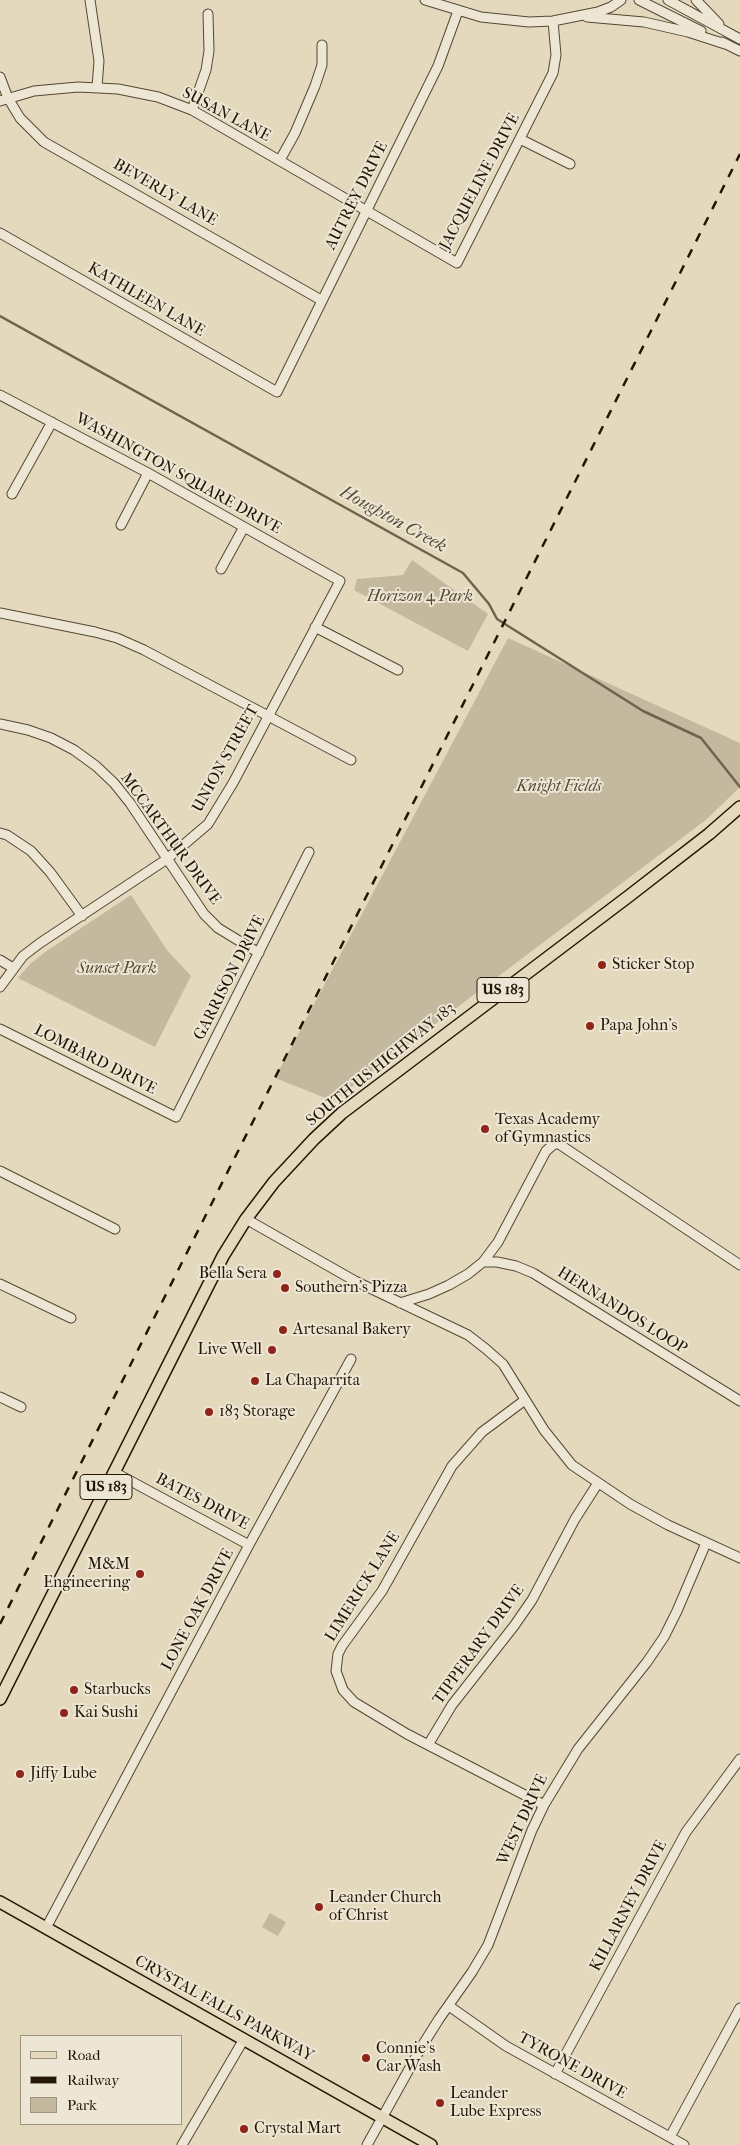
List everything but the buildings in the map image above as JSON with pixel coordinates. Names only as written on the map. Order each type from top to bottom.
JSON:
[{"type":"main road","name":"SOUTH US HIGHWAY 183","points":[[0,1699],[223,1256],[246,1219],[274,1182],[314,1139],[342,1113],[637,890],[709,834],[740,807]]},
{"type":"main road","name":"CRYSTAL FALLS PARKWAY","points":[[0,1902],[430,2145]]},
{"type":"street","points":[[90,0],[99,61],[97,87]]},
{"type":"street","points":[[425,0],[458,11],[506,21],[553,21],[611,7],[621,0]]},
{"type":"street","points":[[639,0],[740,51]]},
{"type":"street","points":[[668,0],[740,39]]},
{"type":"street","points":[[696,0],[726,31]]},
{"type":"street","name":"AUTREY DRIVE","points":[[277,392],[438,66],[458,11]]},
{"type":"street","points":[[192,110],[206,70],[209,51],[208,14]]},
{"type":"street","points":[[579,16],[644,22],[688,32],[725,44]]},
{"type":"street","name":"JACQUELINE DRIVE","points":[[367,211],[457,263],[552,74],[556,55],[553,21]]},
{"type":"street","points":[[280,160],[295,133],[315,86],[322,65],[322,45]]},
{"type":"street","name":"BEVERLY LANE","points":[[0,77],[4,100],[44,142],[321,300]]},
{"type":"street","name":"SUSAN LANE","points":[[4,100],[43,90],[97,87],[138,92],[158,97],[192,110],[367,211]]},
{"type":"street","points":[[520,140],[570,164]]},
{"type":"street","name":"KATHLEEN LANE","points":[[0,233],[277,392]]},
{"type":"street","name":"WASHINGTON SQUARE DRIVE","points":[[0,395],[148,474],[340,581]]},
{"type":"street","points":[[12,494],[52,422]]},
{"type":"street","points":[[121,525],[148,474]]},
{"type":"street","points":[[221,569],[244,527]]},
{"type":"street","name":"UNION STREET","points":[[0,987],[23,956],[167,859],[208,824],[220,806],[340,581]]},
{"type":"street","points":[[0,613],[117,638],[144,650],[351,760]]},
{"type":"street","points":[[315,627],[398,670]]},
{"type":"street","name":"MCCARTHUR DRIVE","points":[[0,724],[28,730],[51,738],[74,750],[96,766],[114,783],[130,803],[204,914],[218,928],[259,953]]},
{"type":"street","points":[[0,833],[7,835],[31,851],[50,872],[82,916]]},
{"type":"street","name":"GARRISON DRIVE","points":[[176,1117],[310,852]]},
{"type":"street","points":[[0,960],[13,968]]},
{"type":"street","name":"LOMBARD DRIVE","points":[[0,1029],[176,1117]]},
{"type":"street","points":[[400,1303],[429,1294],[449,1285],[476,1269],[483,1262],[498,1242],[546,1151],[554,1144],[560,1144],[740,1265]]},
{"type":"street","points":[[0,1171],[114,1229]]},
{"type":"street","points":[[246,1219],[318,1261],[468,1336],[486,1349],[510,1373],[525,1400],[561,1454],[572,1465],[598,1484],[668,1525],[740,1558]]},
{"type":"street","name":"HERNANDOS LOOP","points":[[483,1262],[507,1263],[533,1273],[740,1401]]},
{"type":"street","points":[[0,1284],[70,1318]]},
{"type":"street","name":"LONE OAK DRIVE","points":[[46,1928],[249,1545],[351,1359]]},
{"type":"street","points":[[0,1397],[21,1407]]},
{"type":"street","name":"LIMERICK LANE","points":[[525,1400],[482,1432],[452,1466],[382,1591],[342,1646],[336,1664],[338,1681],[346,1695],[354,1702],[428,1745],[544,1805]]},
{"type":"street","name":"BATES DRIVE","points":[[114,1472],[249,1545]]},
{"type":"street","name":"TIPPERARY DRIVE","points":[[428,1745],[452,1705],[532,1600],[575,1518],[598,1484]]},
{"type":"street","name":"WEST DRIVE","points":[[367,2145],[422,2046],[488,1945],[532,1830],[544,1805],[578,1749],[648,1662],[664,1637],[678,1610],[706,1543]]},
{"type":"street","name":"KILLARNEY DRIVE","points":[[554,2074],[686,1832],[740,1759]]},
{"type":"street","name":"TYRONE DRIVE","points":[[449,2006],[506,2046],[684,2145]]},
{"type":"street","points":[[670,2137],[740,2008]]},
{"type":"street","points":[[182,2145],[244,2039]]},
{"type":"green space","name":"Horizon 4 Park","points":[[412,560],[488,614],[468,651],[354,590],[357,579],[403,575]]},
{"type":"green space","name":"Knight Fields","points":[[508,638],[740,743],[740,787],[707,819],[333,1101],[275,1078]]},
{"type":"green space","name":"Sunset Park","points":[[131,895],[167,950],[191,976],[155,1047],[18,978],[30,964],[45,952]]},
{"type":"green space","points":[[270,1913],[286,1922],[278,1936],[262,1927]]},
{"type":"waterway","name":"Houghton Creek","points":[[0,316],[463,573],[489,604],[497,619],[643,711],[701,738],[740,787]]},
{"type":"railway","points":[[0,1624],[740,154]]},
{"type":"place","name":"Sticker Stop","points":[[602,965]]},
{"type":"place","name":"Papa John's","points":[[590,1026]]},
{"type":"place","name":"Texas Academy of Gymnastics","points":[[485,1129]]},
{"type":"place","name":"Bella Sera","points":[[277,1274]]},
{"type":"place","name":"Southern's Pizza","points":[[285,1288]]},
{"type":"place","name":"Artesanal Bakery","points":[[283,1330]]},
{"type":"place","name":"Live Well","points":[[272,1350]]},
{"type":"place","name":"La Chaparrita","points":[[255,1381]]},
{"type":"place","name":"183 Storage","points":[[209,1412]]},
{"type":"place","name":"M&M Engineering","points":[[140,1574]]},
{"type":"place","name":"Starbucks","points":[[74,1690]]},
{"type":"place","name":"Kai Sushi","points":[[64,1713]]},
{"type":"place","name":"Jiffy Lube","points":[[20,1774]]},
{"type":"place","name":"Leander Church of Christ","points":[[319,1907]]},
{"type":"place","name":"Connie's Car Wash","points":[[366,2058]]},
{"type":"place","name":"Leander Lube Express","points":[[440,2103]]},
{"type":"place","name":"Crystal Mart","points":[[244,2129]]}]
